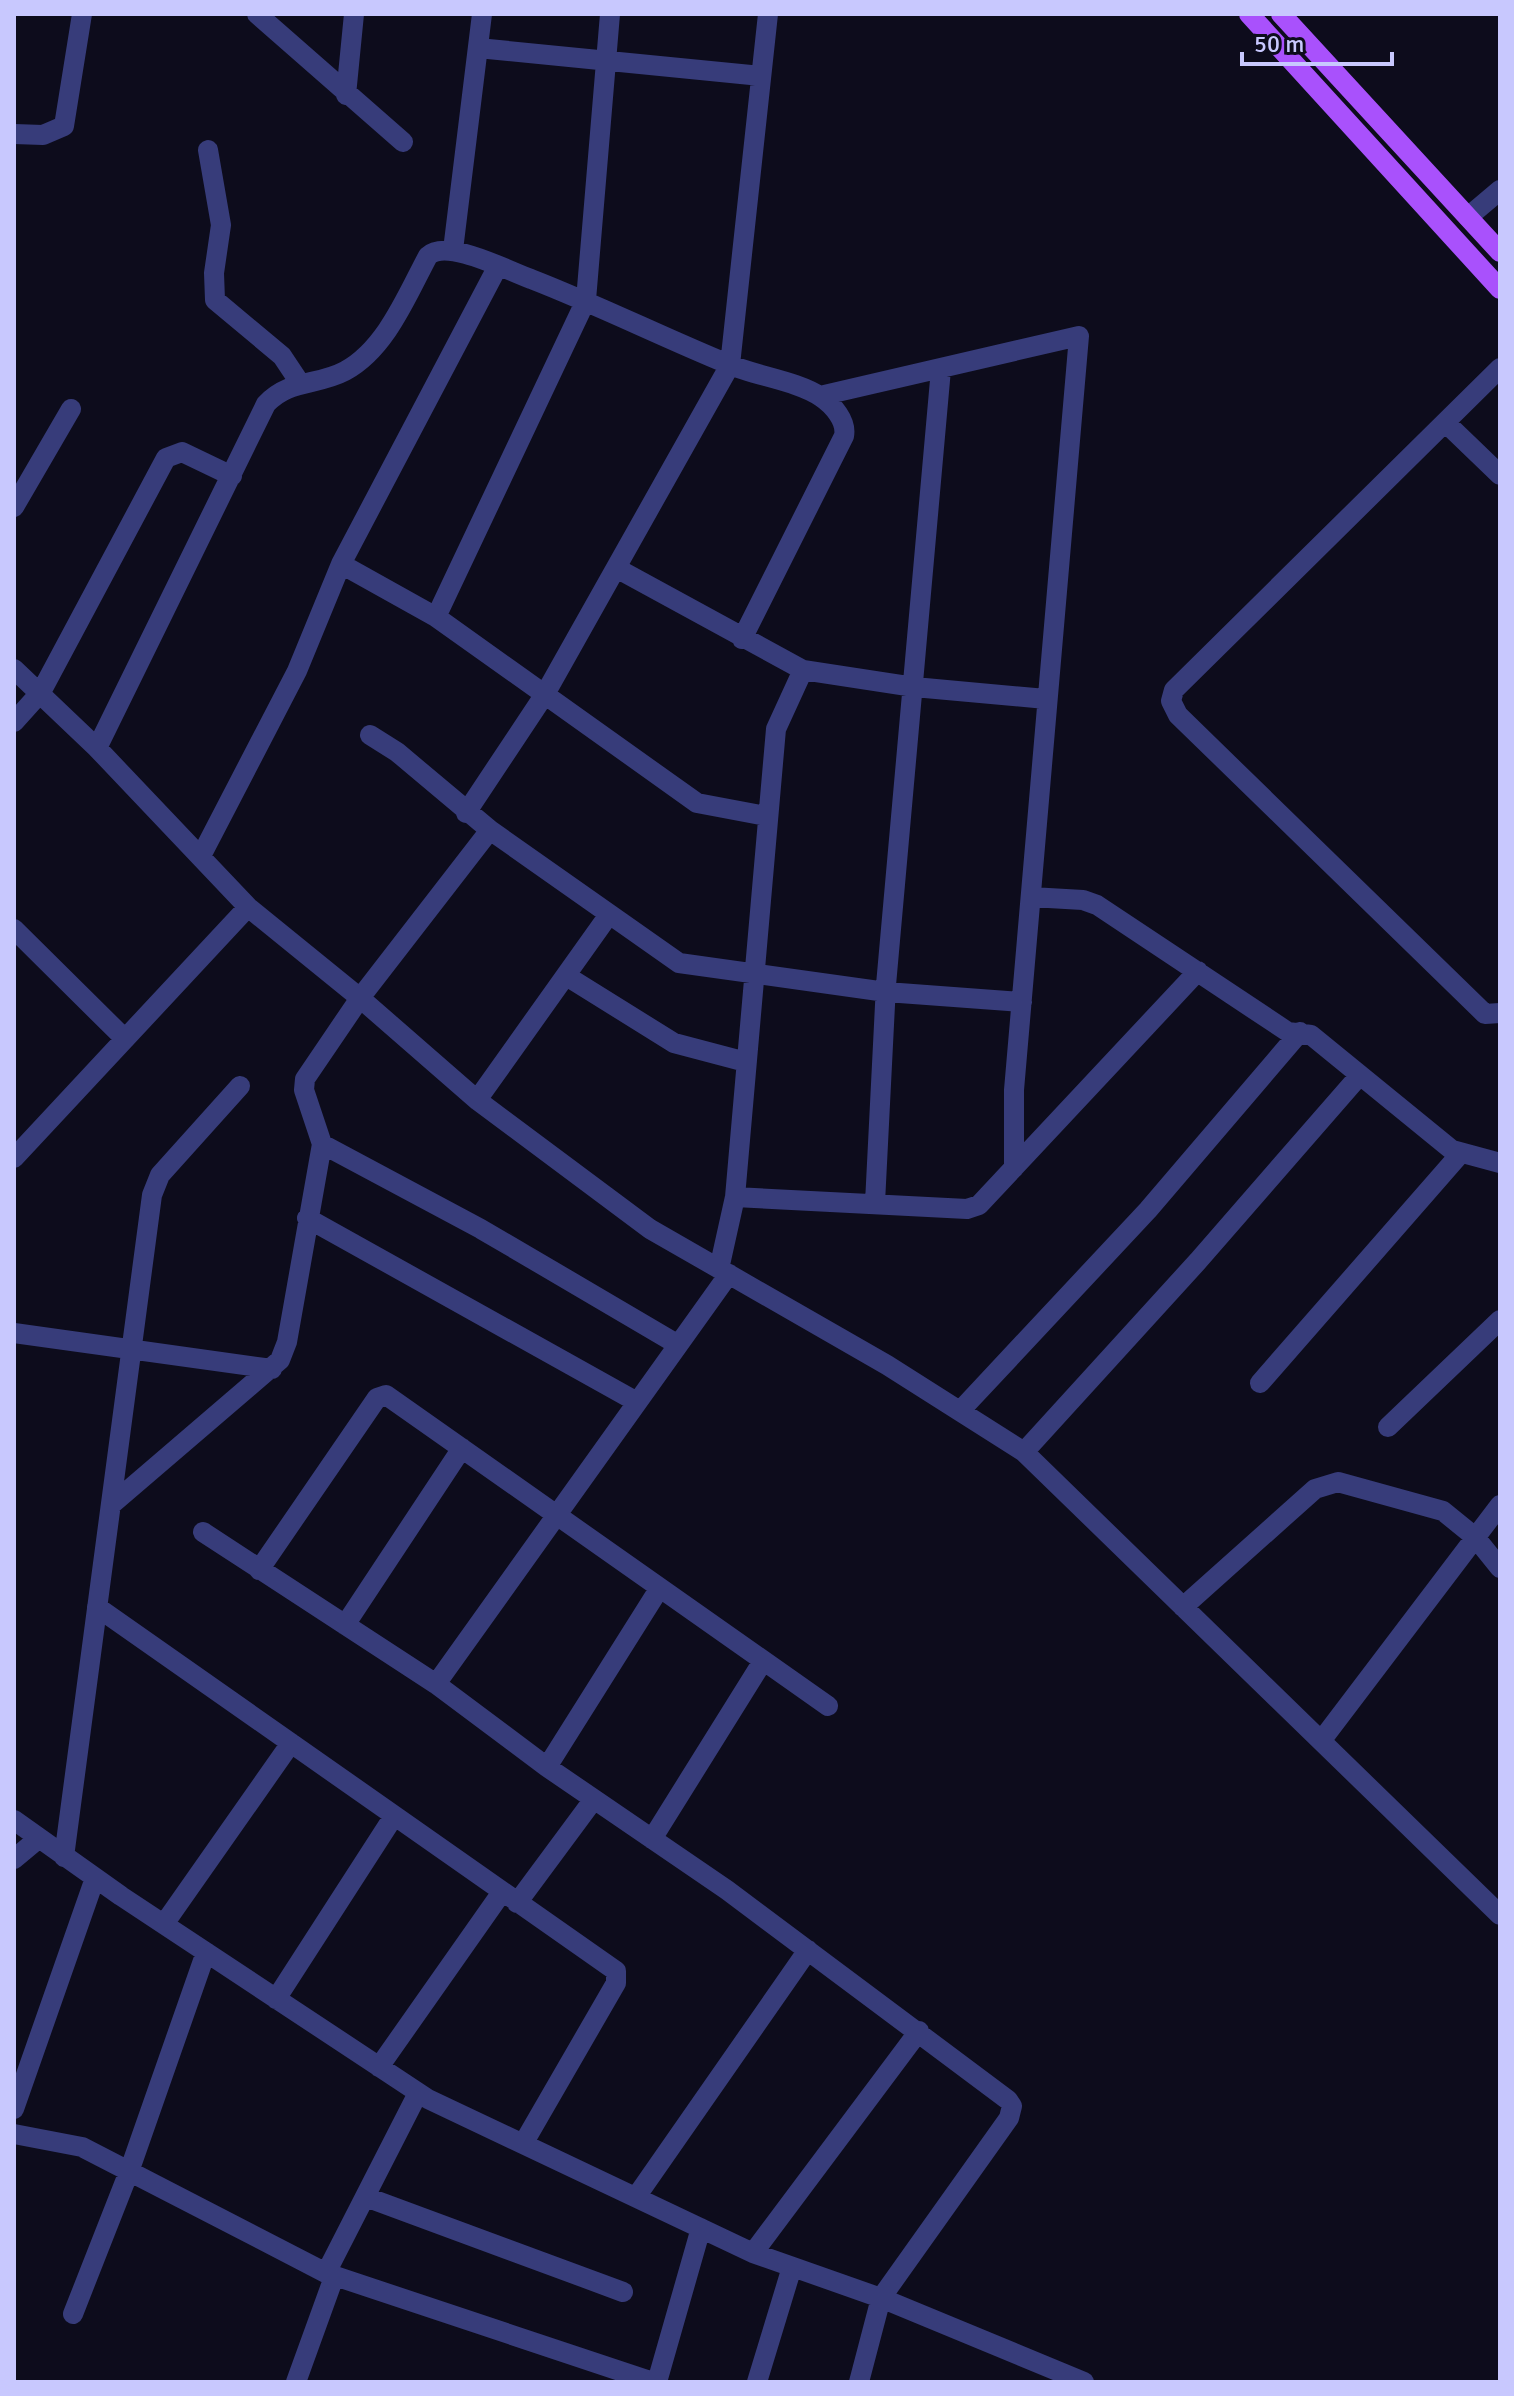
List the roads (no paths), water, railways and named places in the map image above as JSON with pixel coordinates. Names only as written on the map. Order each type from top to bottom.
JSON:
[{"type":"main road","points":[[1249,14],[1500,289]]},
{"type":"main road","points":[[1281,14],[1500,252]]},
{"type":"street","points":[[14,134],[43,135],[64,126],[82,14]]},
{"type":"street","points":[[257,14],[403,142]]},
{"type":"street","points":[[346,95],[354,14]]},
{"type":"street","points":[[453,250],[482,14]]},
{"type":"street","points":[[436,617],[586,300],[610,14]]},
{"type":"street","points":[[466,813],[545,694],[730,365],[768,14]]},
{"type":"street","points":[[478,48],[761,76]]},
{"type":"street","points":[[208,150],[221,225],[214,273],[215,300],[282,356],[300,383]]},
{"type":"street","points":[[1468,217],[1500,190]]},
{"type":"street","points":[[97,748],[266,404],[279,391],[344,372],[372,349],[392,322],[428,256],[438,250],[453,250],[498,266],[586,300],[730,365],[820,396],[844,423],[844,436],[742,639]]},
{"type":"street","points":[[201,856],[297,671],[341,564],[498,266]]},
{"type":"street","points":[[820,396],[1079,336],[1014,1090],[1014,1168]]},
{"type":"street","points":[[1500,368],[1174,690],[1171,701],[1178,715],[1485,1014],[1500,1013]]},
{"type":"street","points":[[875,1203],[886,992],[941,369]]},
{"type":"street","points":[[14,507],[71,409]]},
{"type":"street","points":[[1446,423],[1500,475]]},
{"type":"street","points":[[14,722],[41,692],[166,458],[182,452],[232,476]]},
{"type":"street","points":[[341,564],[436,617],[697,803],[766,816]]},
{"type":"street","points":[[618,569],[803,670],[914,687],[1046,699]]},
{"type":"street","points":[[14,669],[97,748],[248,907],[360,998],[477,1100],[650,1229],[887,1365],[1024,1452],[1500,1915]]},
{"type":"street","points":[[436,1684],[637,1402],[724,1272],[735,1197],[766,816],[778,718],[803,670]]},
{"type":"street","points":[[370,735],[397,752],[466,813],[608,916],[679,963],[886,992],[1022,1002]]},
{"type":"street","points":[[111,1505],[272,1369],[287,1342],[322,1144],[303,1084],[360,998],[490,830]]},
{"type":"street","points":[[1031,897],[1090,902],[1288,1032],[1311,1035],[1461,1153],[1500,1163]]},
{"type":"street","points":[[14,1158],[248,907]]},
{"type":"street","points":[[477,1100],[568,977],[608,916]]},
{"type":"street","points":[[14,929],[125,1039]]},
{"type":"street","points":[[735,1197],[967,1209],[979,1205],[1198,971]]},
{"type":"street","points":[[568,977],[674,1043],[746,1062]]},
{"type":"street","points":[[960,1411],[1148,1210],[1300,1032]]},
{"type":"street","points":[[1024,1452],[1198,1261],[1360,1075]]},
{"type":"street","points":[[64,1857],[155,1184],[240,1086]]},
{"type":"street","points":[[322,1144],[481,1229],[677,1344]]},
{"type":"street","points":[[1260,1383],[1461,1153]]},
{"type":"street","points":[[307,1218],[637,1402]]},
{"type":"street","points":[[1388,1427],[1500,1321]]},
{"type":"street","points":[[14,1333],[131,1352],[272,1369]]},
{"type":"street","points":[[259,1570],[377,1398],[390,1396],[828,1706]]},
{"type":"street","points":[[345,1625],[462,1448]]},
{"type":"street","points":[[1183,1607],[1315,1489],[1328,1483],[1338,1482],[1443,1511],[1475,1537],[1500,1568]]},
{"type":"street","points":[[1321,1741],[1500,1505]]},
{"type":"street","points":[[203,1532],[436,1684],[547,1767],[808,1950],[1008,2100],[1012,2111],[881,2298],[859,2382]]},
{"type":"street","points":[[547,1767],[659,1589]]},
{"type":"street","points":[[97,1607],[616,1971],[617,1978],[523,2144]]},
{"type":"street","points":[[652,1839],[763,1661]]},
{"type":"street","points":[[164,1924],[291,1743]]},
{"type":"street","points":[[379,2067],[510,1897],[594,1799]]},
{"type":"street","points":[[276,1999],[394,1816]]},
{"type":"street","points":[[14,1820],[95,1878],[418,2093],[753,2253],[881,2298],[1084,2382]]},
{"type":"street","points":[[14,1859],[38,1839]]},
{"type":"street","points":[[14,2109],[95,1878]]},
{"type":"street","points":[[636,2197],[808,1950]]},
{"type":"street","points":[[73,2314],[130,2169],[206,1952]]},
{"type":"street","points":[[753,2253],[919,2031]]},
{"type":"street","points":[[296,2382],[330,2275],[418,2093]]},
{"type":"street","points":[[14,2134],[82,2147],[130,2169],[330,2275],[655,2382],[701,2228]]},
{"type":"street","points":[[366,2197],[623,2292]]},
{"type":"street","points":[[757,2382],[792,2267]]}]
